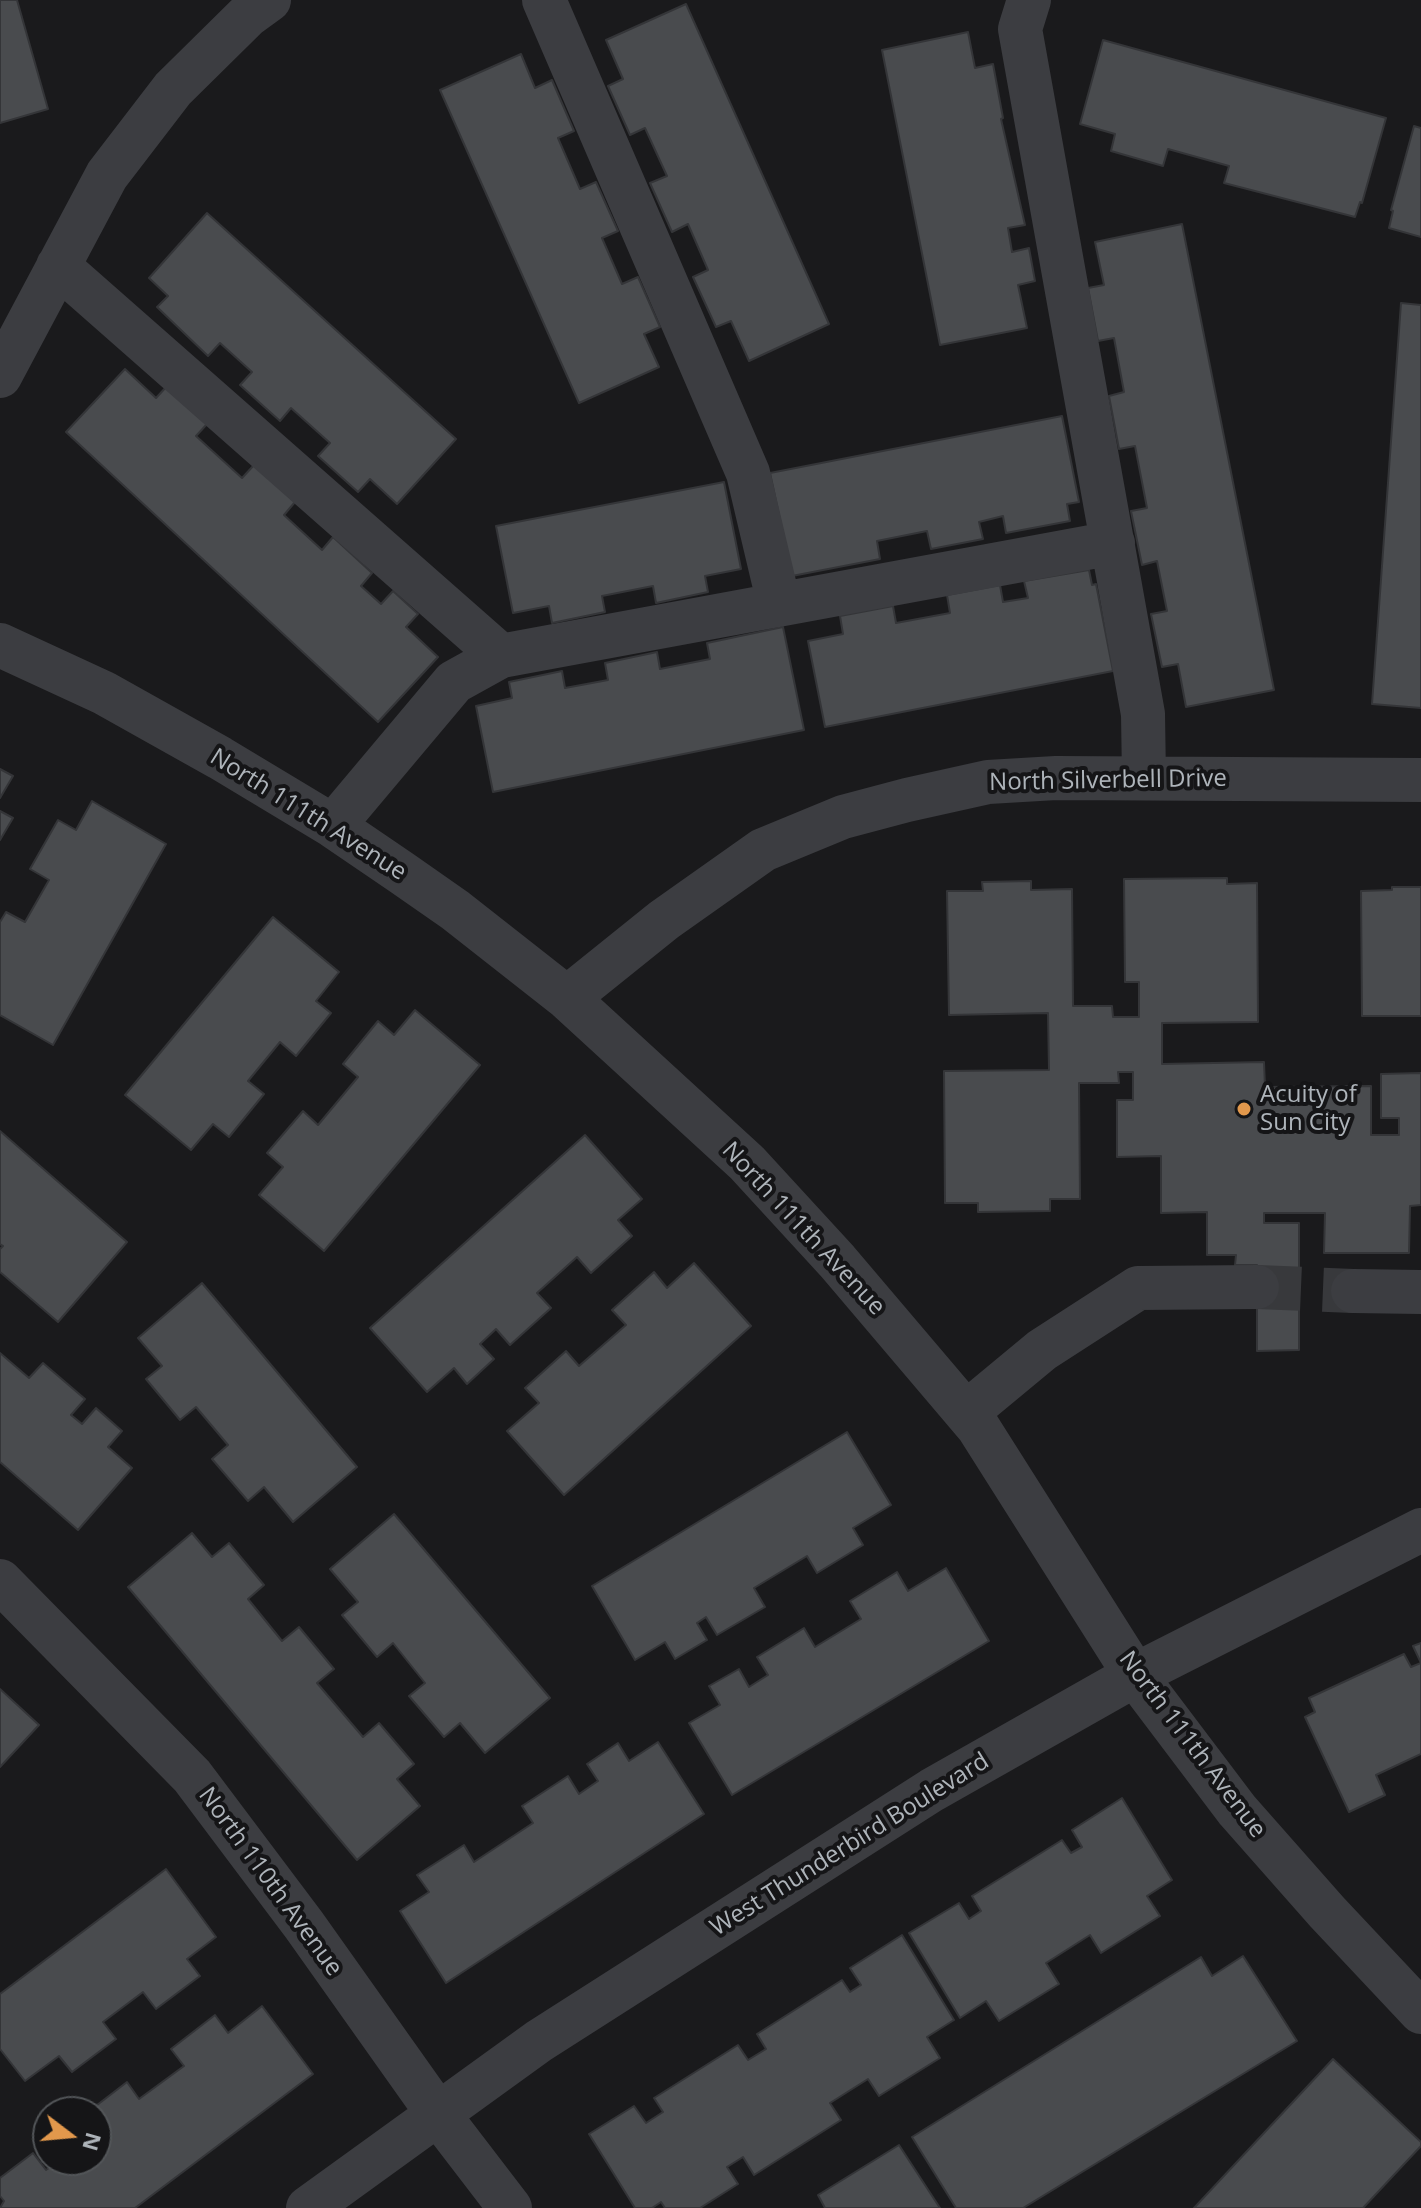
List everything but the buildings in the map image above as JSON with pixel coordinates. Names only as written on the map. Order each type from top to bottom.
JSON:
[{"type":"street","points":[[0,376],[107,175],[173,89],[247,16],[269,0]]},
{"type":"street","points":[[544,0],[748,473],[779,604]]},
{"type":"street","points":[[1029,0],[1020,29],[1143,714],[1144,778]]},
{"type":"street","points":[[58,266],[501,656]]},
{"type":"street","points":[[333,826],[454,682],[501,656],[1113,543]]},
{"type":"street","name":"North 111th Avenue","points":[[0,645],[104,693],[220,758],[333,826],[455,910],[567,998],[774,1190],[966,1413],[1010,1476],[1135,1675],[1237,1810],[1421,2012]]},
{"type":"street","name":"North Silverbell Drive","points":[[567,998],[664,920],[763,850],[843,817],[988,782],[1056,778],[1421,780]]},
{"type":"street","points":[[966,1413],[1042,1350],[1138,1288],[1257,1287]]},
{"type":"street","points":[[1353,1291],[1421,1292]]},
{"type":"street","name":"West Thunderbird Boulevard","points":[[308,2208],[539,2041],[932,1790],[1135,1675],[1421,1530]]},
{"type":"street","name":"North 110th Avenue","points":[[0,1581],[192,1776],[510,2208]]},
{"type":"tunnel","points":[[1257,1287],[1353,1291]]},
{"type":"place","name":"Acuity of Sun City","points":[[1244,1109]]}]
